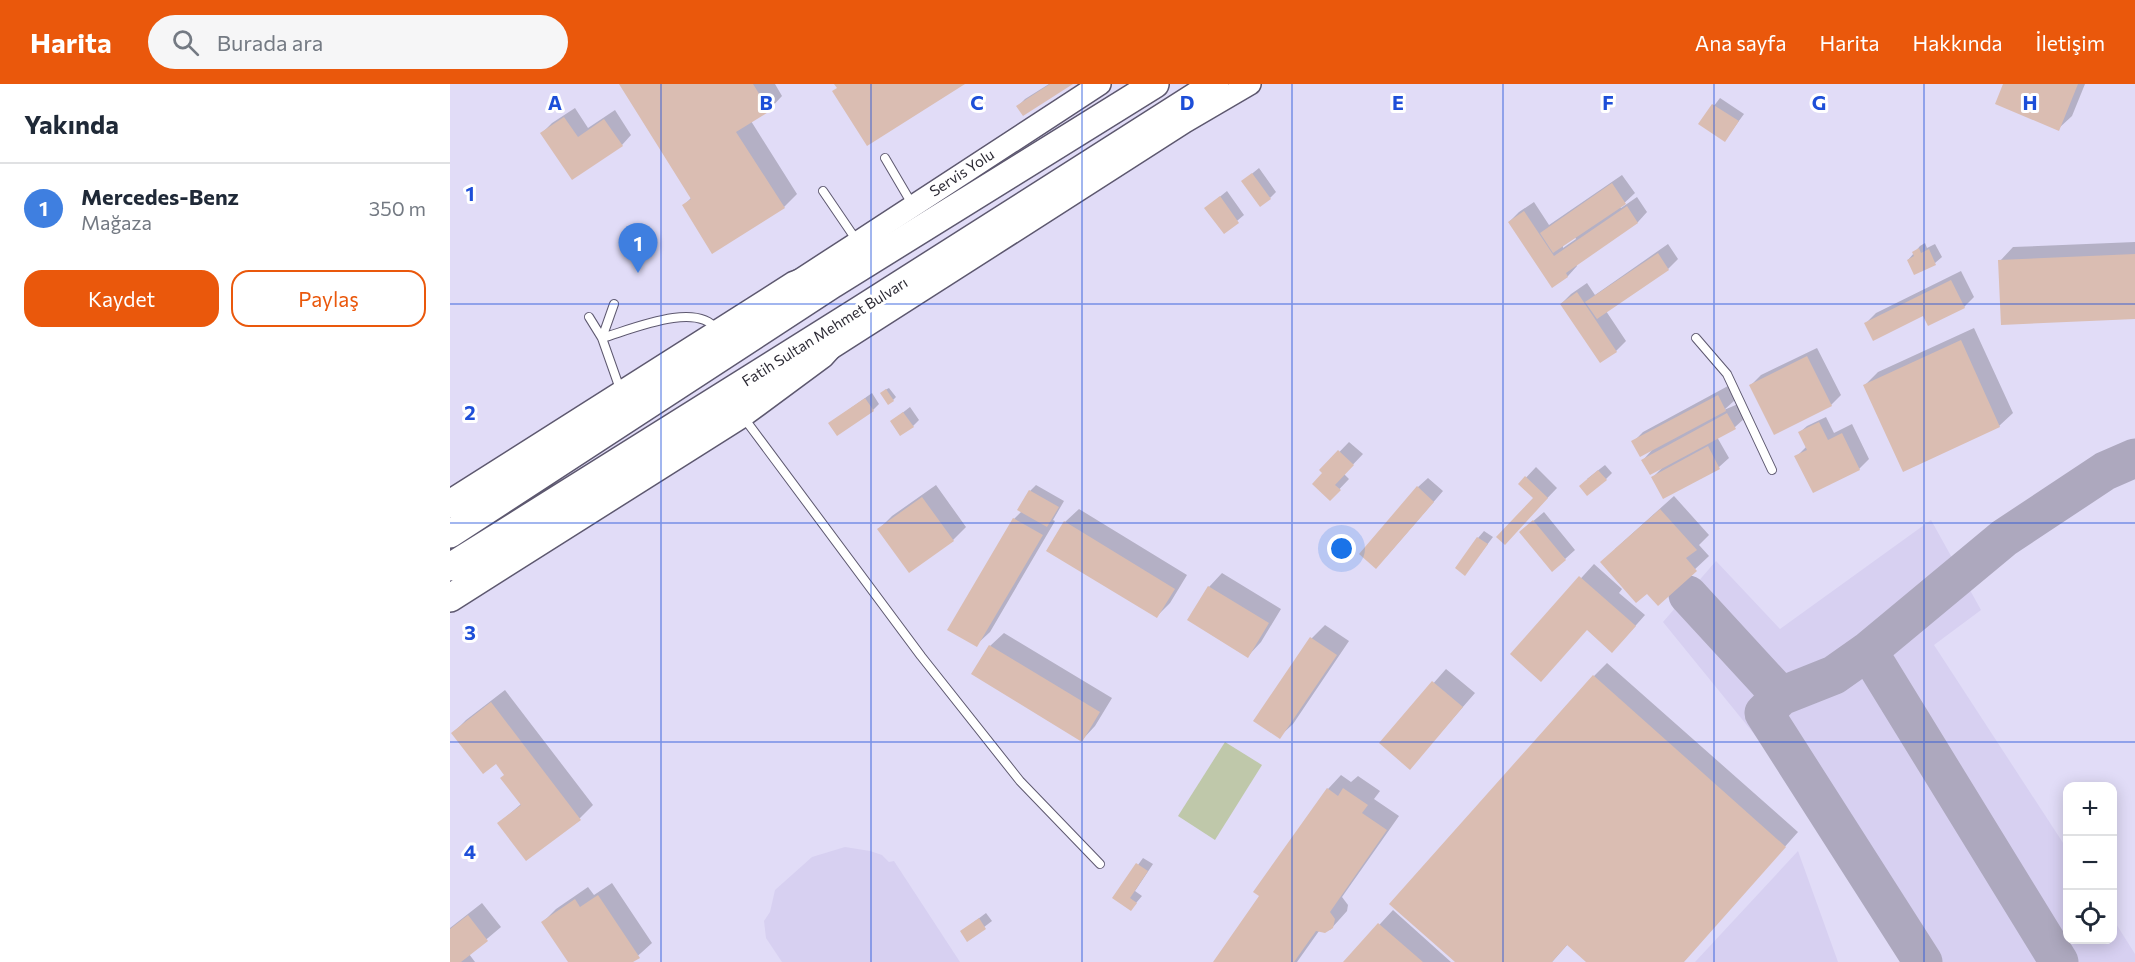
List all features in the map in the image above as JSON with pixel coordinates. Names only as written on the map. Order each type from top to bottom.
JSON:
[{"type":"highway","points":[[450,534],[840,280],[1155,84]]},
{"type":"highway","name":"Fatih Sultan Mehmet Bulvarı","points":[[450,567],[1207,89]]},
{"type":"highway","points":[[450,504],[795,285],[812,279],[840,280]]},
{"type":"highway","points":[[450,598],[741,414],[821,355],[860,310]]},
{"type":"street","name":"Servis Yolu","points":[[778,295],[1101,84]]},
{"type":"street","points":[[1185,122],[1250,84]]},
{"type":"street","name":"Fatih Sultan Mehmet Bulvarı","points":[[821,355],[1185,122],[1207,89]]},
{"type":"street","points":[[840,280],[848,254],[858,242]]},
{"type":"lane","points":[[885,158],[912,206]]},
{"type":"lane","points":[[823,191],[858,242]]},
{"type":"lane","points":[[602,338],[614,304]]},
{"type":"lane","points":[[602,338],[686,316],[711,322],[718,333]]},
{"type":"lane","points":[[589,317],[602,338],[622,395]]},
{"type":"lane","points":[[1696,338],[1727,374],[1772,470]]},
{"type":"lane","points":[[741,414],[921,656],[1020,781],[1100,864]]},
{"type":"shaded area","points":[[1931,520],[1981,610],[1934,645],[2063,843],[2063,944],[2117,944],[2117,925],[2135,954],[2135,962],[1917,962],[1811,804],[1663,622],[1716,561],[1780,629]]},
{"type":"shaded area","points":[[845,847],[870,851],[882,855],[889,862],[894,861],[960,962],[782,962],[766,938],[764,921],[770,912],[775,890],[812,857]]},
{"type":"shaded area","points":[[1798,851],[1838,962],[1695,962]]},
{"type":"green space","points":[[1225,742],[1262,765],[1215,840],[1178,816]]},
{"type":"building","points":[[619,84],[753,84],[770,111],[736,132],[785,208],[712,254],[682,205],[691,199]]},
{"type":"building","points":[[834,84],[965,84],[867,146],[832,91],[837,88]]},
{"type":"building","points":[[1050,84],[1073,84],[1023,116],[1016,106]]},
{"type":"building","points":[[2003,84],[2078,84],[2059,131],[1995,104]]},
{"type":"building","points":[[1712,104],[1739,121],[1725,142],[1698,124]]},
{"type":"building","points":[[564,117],[578,137],[604,119],[623,146],[572,180],[540,133]]},
{"type":"building","points":[[1252,173],[1271,199],[1260,207],[1241,181]]},
{"type":"building","points":[[1612,183],[1626,204],[1553,253],[1540,233]]},
{"type":"building","points":[[1220,196],[1239,223],[1224,234],[1204,208]]},
{"type":"building","points":[[1627,206],[1638,223],[1566,273],[1568,277],[1552,288],[1508,222],[1524,211],[1554,256]]},
{"type":"building","points":[[1919,248],[1921,253],[1929,249],[1936,265],[1914,275],[1907,260],[1914,256],[1912,252]]},
{"type":"building","points":[[1658,253],[1669,270],[1597,319],[1585,302]]},
{"type":"building","points":[[2135,254],[2135,319],[2001,325],[1998,260]]},
{"type":"building","points":[[1951,280],[1965,308],[1928,326],[1923,316],[1873,341],[1864,323]]},
{"type":"building","points":[[1577,292],[1617,352],[1600,363],[1560,304]]},
{"type":"building","points":[[1961,340],[2000,427],[1903,472],[1863,385]]},
{"type":"building","points":[[1807,356],[1832,406],[1774,435],[1749,385]]},
{"type":"building","points":[[886,389],[894,401],[888,405],[880,393]]},
{"type":"building","points":[[1718,395],[1726,411],[1640,457],[1631,441]]},
{"type":"building","points":[[865,398],[874,411],[837,436],[828,423]]},
{"type":"building","points":[[903,412],[914,427],[900,436],[890,421]]},
{"type":"building","points":[[1727,413],[1736,429],[1650,475],[1641,460]]},
{"type":"building","points":[[1819,422],[1828,440],[1842,433],[1860,470],[1813,493],[1794,456],[1807,450],[1798,432]]},
{"type":"building","points":[[1708,446],[1720,469],[1663,499],[1651,477]]},
{"type":"building","points":[[1338,450],[1354,465],[1335,485],[1341,490],[1330,501],[1312,484],[1322,473],[1319,470]]},
{"type":"building","points":[[1598,470],[1607,480],[1587,496],[1579,486]]},
{"type":"building","points":[[1525,476],[1548,498],[1505,545],[1496,537],[1533,498],[1518,484]]},
{"type":"building","points":[[1417,486],[1434,502],[1376,569],[1359,554]]},
{"type":"building","points":[[1029,490],[1059,507],[1047,527],[1017,510]]},
{"type":"building","points":[[922,497],[954,541],[909,573],[877,529]]},
{"type":"building","points":[[1660,509],[1697,550],[1686,558],[1697,571],[1658,606],[1647,594],[1636,603],[1600,562]]},
{"type":"building","points":[[1013,518],[1043,535],[977,647],[947,630]]},
{"type":"building","points":[[1533,520],[1566,560],[1552,572],[1519,532]]},
{"type":"building","points":[[1064,521],[1175,589],[1157,618],[1046,551]]},
{"type":"building","points":[[1477,537],[1488,544],[1465,576],[1455,568]]},
{"type":"building","points":[[1579,576],[1636,626],[1612,653],[1587,630],[1541,682],[1510,654]]},
{"type":"building","points":[[1208,586],[1269,623],[1248,658],[1187,620]]},
{"type":"building","points":[[1310,637],[1337,655],[1280,739],[1253,721]]},
{"type":"building","points":[[989,645],[1100,712],[1082,742],[971,674]]},
{"type":"building","points":[[1593,675],[1786,847],[1684,962],[1586,962],[1567,945],[1552,962],[1455,962],[1389,904]]},
{"type":"building","points":[[1432,681],[1463,707],[1410,770],[1379,743]]},
{"type":"building","points":[[491,702],[581,820],[526,861],[497,823],[521,805],[500,778],[504,775],[496,764],[483,774],[451,733]]},
{"type":"building","points":[[1327,788],[1338,796],[1343,788],[1368,805],[1362,813],[1387,830],[1330,912],[1335,919],[1333,928],[1325,933],[1316,931],[1294,962],[1213,962],[1259,896],[1253,892]]},
{"type":"building","points":[[1136,863],[1148,871],[1130,898],[1137,903],[1131,911],[1112,898]]},
{"type":"building","points":[[598,895],[640,958],[633,962],[568,962],[541,922],[575,899],[580,907]]},
{"type":"building","points":[[468,915],[488,941],[461,962],[450,962],[450,929]]},
{"type":"building","points":[[979,918],[986,929],[967,942],[960,931]]},
{"type":"building","points":[[1378,923],[1423,962],[1343,962]]},
{"type":"taxiway","points":[[1923,962],[1764,713],[1781,696],[1834,675],[1868,651],[2004,538],[2105,471],[2135,458]]},
{"type":"taxiway","points":[[1688,595],[1781,696]]},
{"type":"taxiway","points":[[1868,651],[2059,962]]},
{"type":"place","name":"Mercedes-Benz","points":[[638,273]]}]
